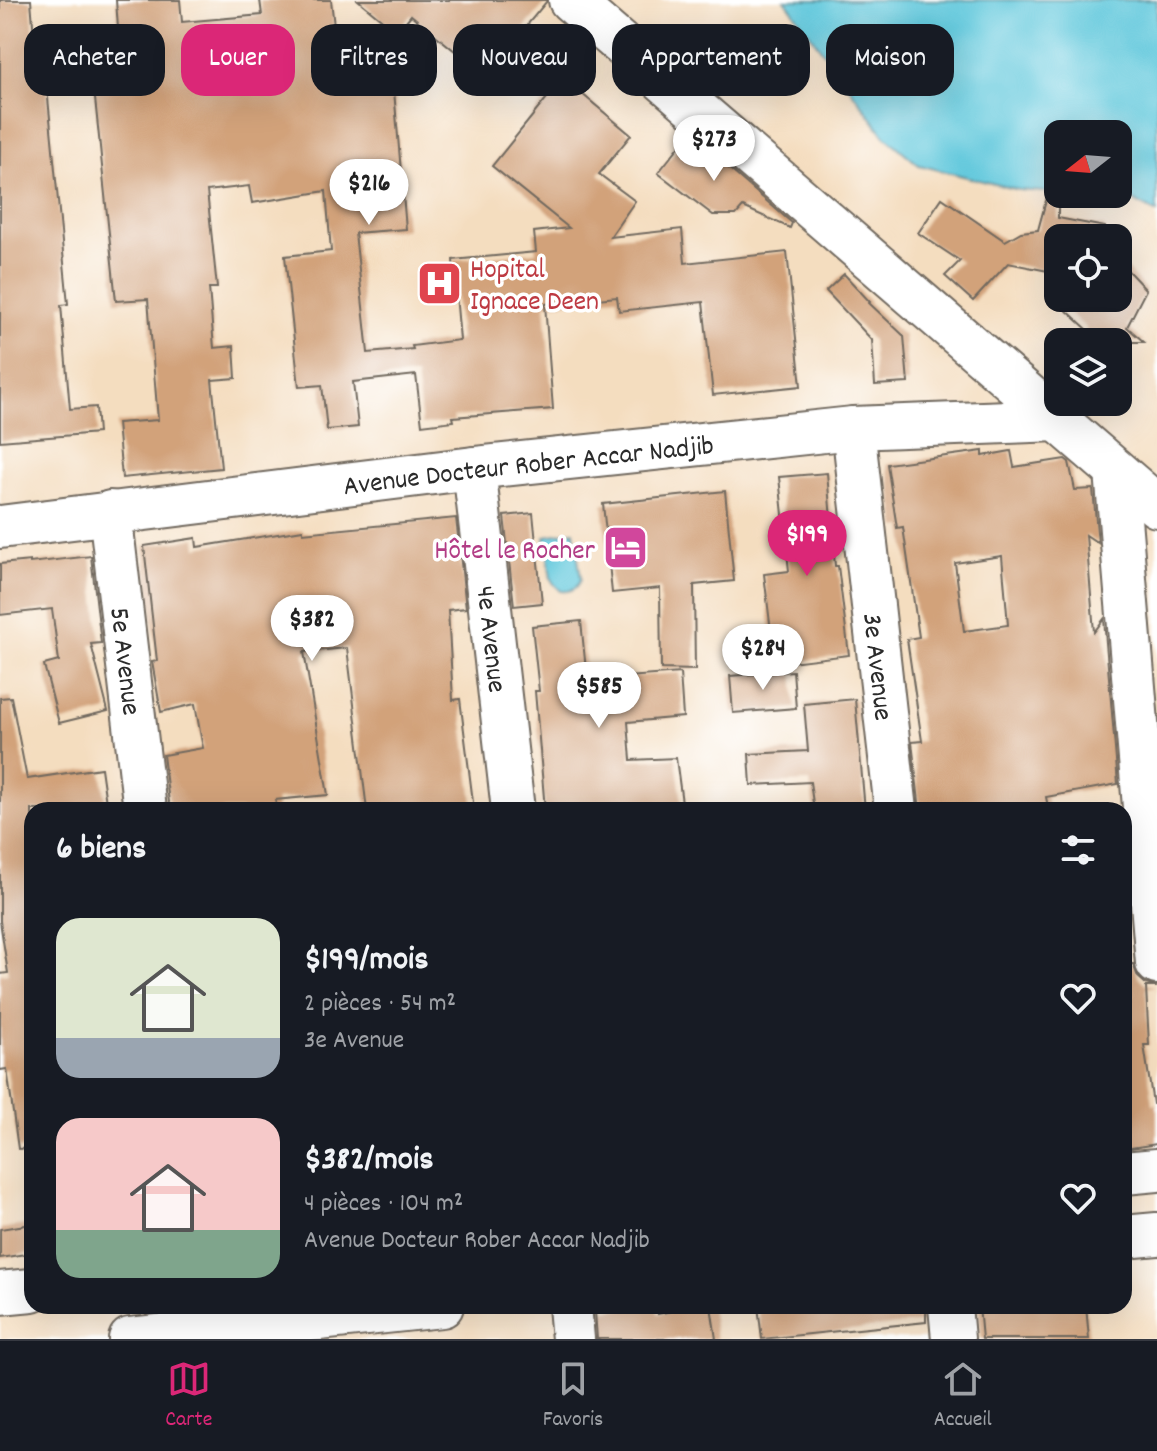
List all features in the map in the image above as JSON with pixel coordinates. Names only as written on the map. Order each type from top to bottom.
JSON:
[{"type":"street","points":[[570,0],[1157,506]]},
{"type":"street","name":"Avenue Docteur Rober Accar Nadjib","points":[[0,527],[474,468],[853,428],[1058,420]]},
{"type":"street","name":"3e Avenue","points":[[853,428],[895,802]]},
{"type":"street","name":"4e Avenue","points":[[474,468],[512,802]]},
{"type":"street","points":[[1116,471],[1157,963]]},
{"type":"street","name":"5e Avenue","points":[[110,512],[144,802]]},
{"type":"street","points":[[1132,1172],[1157,1170]]},
{"type":"street","points":[[1132,1236],[1157,1234]]},
{"type":"street","points":[[0,1293],[24,1291]]},
{"type":"street","points":[[130,1339],[205,1325],[342,1314]]},
{"type":"street","points":[[571,1314],[573,1339]]},
{"type":"street","points":[[951,1314],[953,1339]]},
{"type":"water","points":[[785,0],[1157,0],[1157,213],[1132,200],[1132,120],[1044,120],[1044,192],[1019,190],[919,165],[885,136],[856,96],[954,96],[954,24],[826,24],[826,56],[810,34],[810,24],[803,24]]},
{"type":"water","points":[[574,531],[581,579],[574,589],[561,591],[551,579],[545,536]]},
{"type":"building","points":[[0,0],[31,0],[33,24],[24,24],[24,96],[48,96],[68,304],[61,305],[70,409],[96,407],[98,433],[0,441]]},
{"type":"building","points":[[116,0],[180,0],[182,22],[262,15],[260,0],[331,0],[334,24],[311,24],[311,96],[394,96],[406,229],[355,233],[368,353],[460,340],[453,260],[536,252],[534,232],[569,228],[492,166],[548,96],[584,96],[631,135],[599,174],[635,201],[610,237],[682,229],[685,263],[787,252],[801,386],[713,395],[703,302],[619,311],[617,297],[545,304],[553,409],[453,417],[454,421],[422,425],[416,375],[353,382],[358,427],[327,430],[322,385],[299,387],[285,256],[331,251],[326,191],[252,203],[249,186],[207,191],[217,288],[209,288],[214,348],[234,346],[236,378],[212,380],[221,468],[122,478],[117,423],[158,420],[148,299],[116,301],[95,96],[165,96],[165,24],[118,24]]},
{"type":"building","points":[[358,0],[547,0],[528,24],[453,24],[453,49],[437,36],[437,24],[422,24],[411,15],[404,24],[387,24]]},
{"type":"building","points":[[689,134],[792,223],[790,228],[743,207],[736,215],[713,215],[658,173]]},
{"type":"building","points":[[942,198],[1005,241],[1021,232],[1038,230],[1044,208],[1058,208],[1058,218],[1089,224],[1044,224],[1044,270],[1008,263],[973,301],[945,276],[960,261],[918,233]]},
{"type":"building","points":[[844,274],[904,336],[908,383],[875,385],[872,340],[826,291]]},
{"type":"building","points":[[1132,275],[1146,290],[1128,328],[1086,328],[1068,312],[1132,312]]},
{"type":"building","points":[[1132,331],[1144,342],[1132,342]]},
{"type":"building","points":[[983,451],[983,456],[1011,451],[1014,467],[1065,459],[1069,462],[1075,490],[1093,489],[1098,543],[1086,535],[1094,632],[1104,619],[1118,784],[1046,797],[1047,802],[919,802],[912,742],[922,741],[907,639],[919,637],[903,527],[897,528],[887,464]],"holes":[[[1002,556],[1008,625],[964,631],[955,563]]]},
{"type":"building","points":[[827,473],[835,566],[838,566],[849,655],[775,664],[764,574],[789,571],[779,477]]},
{"type":"building","points":[[725,491],[734,581],[694,585],[695,670],[661,669],[660,588],[612,593],[603,504]]},
{"type":"building","points":[[533,513],[542,603],[514,606],[504,516]]},
{"type":"building","points":[[456,518],[466,608],[448,610],[453,700],[460,699],[473,802],[366,802],[347,648],[304,652],[328,795],[275,802],[169,802],[163,755],[203,748],[195,704],[161,712],[152,662],[157,661],[144,546],[196,538],[197,547],[303,530],[303,533]]},
{"type":"building","points":[[91,556],[101,643],[91,644],[108,711],[59,723],[44,665],[59,661],[52,609],[0,615],[0,564]]},
{"type":"building","points":[[581,621],[587,680],[680,673],[683,717],[628,722],[631,760],[676,758],[682,802],[544,802],[535,691],[539,691],[532,626]]},
{"type":"building","points":[[793,671],[796,708],[733,713],[730,676]]},
{"type":"building","points":[[11,697],[27,779],[101,768],[106,802],[24,802],[24,1149],[18,1149],[7,1069],[0,1070],[0,974],[8,973],[0,921],[0,698]]},
{"type":"building","points":[[855,699],[864,802],[813,802],[810,782],[751,785],[749,754],[808,751],[804,704]]},
{"type":"building","points":[[1132,964],[1138,977],[1146,984],[1157,987],[1146,987],[1149,1045],[1144,1045],[1153,1104],[1157,1104],[1157,1144],[1132,1148]]},
{"type":"building","points":[[24,1225],[24,1254],[0,1258],[0,1229]]},
{"type":"building","points":[[595,1314],[712,1314],[716,1339],[597,1339]]},
{"type":"building","points":[[759,1314],[926,1314],[926,1322],[762,1339]]},
{"type":"building","points":[[980,1314],[1087,1314],[1089,1339],[982,1339]]},
{"type":"place","name":"Hopital Ignace Deen","points":[[439,283]]},
{"type":"place","name":"Hôtel le Rocher","points":[[626,548]]}]
